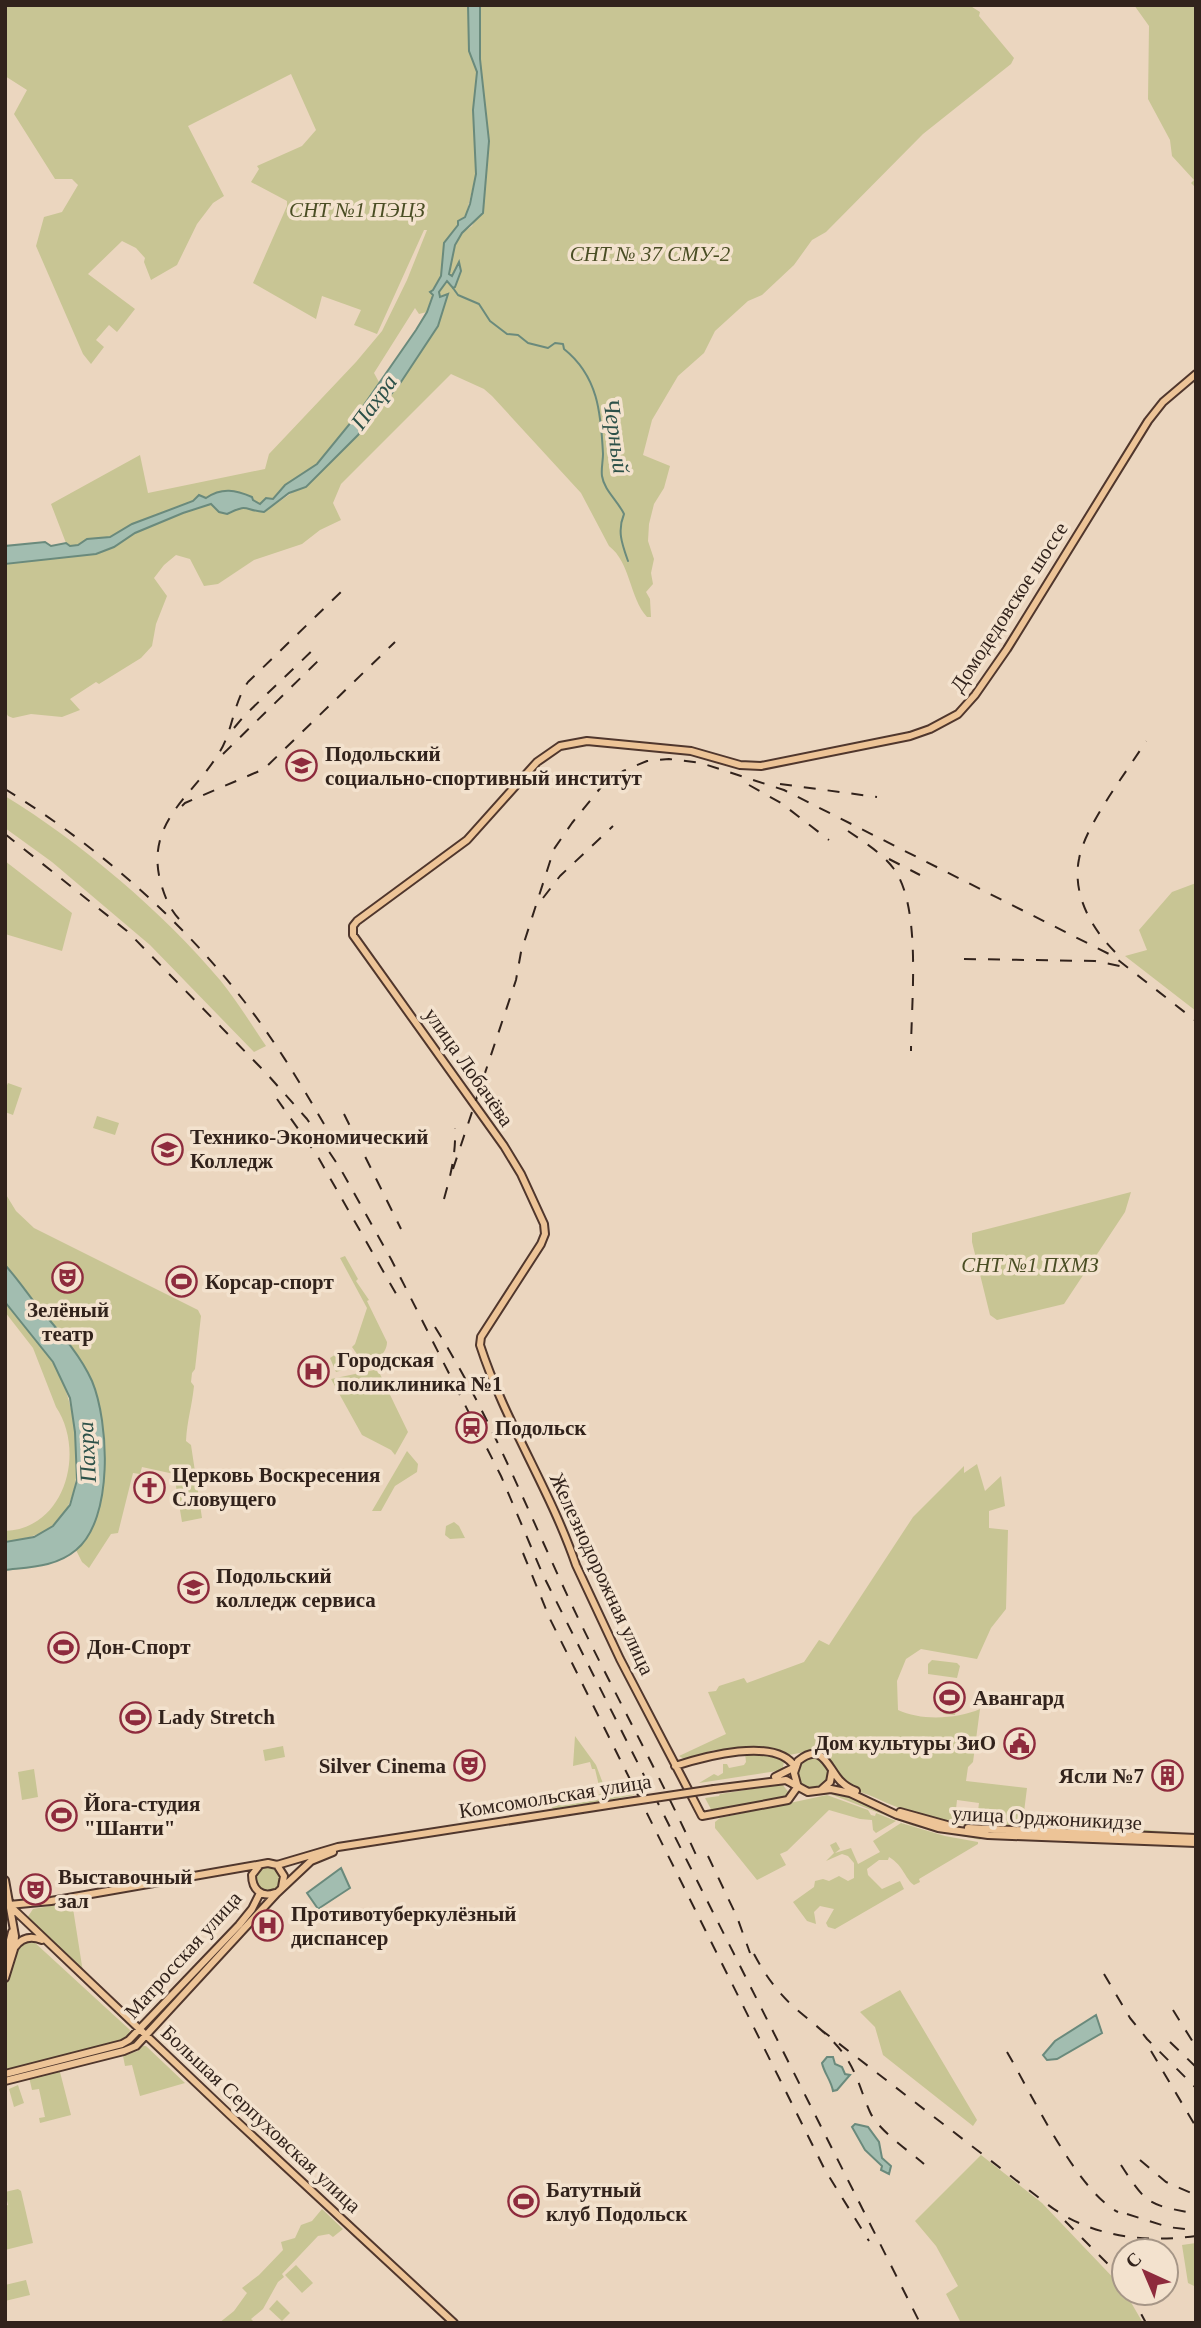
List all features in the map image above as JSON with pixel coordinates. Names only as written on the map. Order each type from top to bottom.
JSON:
[{"type":"main road","name":"Домодедовское шоссе","points":[[353,926],[467,840],[537,762],[560,746],[587,741],[691,751],[740,765],[761,766],[910,736],[948,721],[975,695],[1008,647],[1148,421],[1163,402],[1196,374]]},
{"type":"main road","name":"улица Лобачёва","points":[[353,926],[353,935],[512,1159],[544,1224],[545,1234]]},
{"type":"main road","name":"Железнодорожная улица","points":[[545,1234],[512,1291],[481,1336],[480,1345],[504,1405],[564,1530],[576,1565],[702,1816],[788,1800],[798,1786]]},
{"type":"main road","points":[[675,1766],[741,1751],[781,1754],[795,1767]]},
{"type":"main road","points":[[817,1754],[831,1767],[830,1782],[820,1791],[808,1792],[798,1786],[795,1767],[804,1756],[817,1754]]},
{"type":"main road","name":"Комсомольская улица","points":[[768,1780],[795,1767]]},
{"type":"main road","name":"улица Орджоникидзе","points":[[831,1767],[851,1789],[899,1811],[939,1824],[994,1830],[1196,1840]]},
{"type":"main road","name":"Комсомольская улица","points":[[9,1905],[31,1905],[261,1864],[277,1865],[323,1851],[768,1780],[786,1780],[798,1786]]},
{"type":"main road","name":"улица Орджоникидзе","points":[[820,1791],[831,1789],[850,1793],[921,1824],[970,1833],[1196,1840]]},
{"type":"main road","name":"Комсомольская улица","points":[[279,1891],[311,1861],[348,1847]]},
{"type":"main road","points":[[261,1864],[252,1875],[255,1889],[269,1895],[279,1891],[284,1876],[277,1865]]},
{"type":"main road","points":[[5,1880],[15,1949]]},
{"type":"main road","name":"Матросская улица","points":[[5,2081],[124,2052],[136,2046],[279,1891]]},
{"type":"main road","name":"Матросская улица","points":[[5,2074],[129,2040],[239,1925],[260,1893]]},
{"type":"main road","name":"Большая Серпуховская улица","points":[[9,1905],[44,1941],[454,2323]]},
{"type":"main road","points":[[5,1961],[13,1927],[19,1916],[31,1905]]},
{"type":"main road","points":[[5,1978],[19,1941],[30,1937],[44,1941]]},
{"type":"green space","name":"СНТ №1 ПЭЦЗ","points":[[5,5],[468,5],[469,51],[477,72],[473,110],[476,174],[466,215],[458,221],[452,236],[444,243],[441,276],[434,288],[427,312],[419,314],[415,308],[374,373],[380,384],[317,465],[279,491],[273,499],[260,504],[253,500],[199,496],[193,501],[132,524],[110,537],[87,539],[78,545],[70,546],[66,543],[51,504],[140,455],[148,493],[265,469],[269,454],[382,331],[427,230],[424,230],[377,334],[354,325],[361,310],[322,296],[316,319],[253,283],[287,206],[287,201],[251,182],[259,169],[257,166],[302,146],[316,130],[291,74],[188,126],[224,196],[213,203],[197,224],[177,265],[151,280],[145,258],[136,248],[122,241],[88,274],[135,309],[117,332],[109,325],[96,340],[104,347],[91,364],[83,354],[36,246],[44,217],[62,212],[78,185],[72,179],[55,179],[14,114],[27,90],[5,76]]},
{"type":"green space","name":"СНТ № 37 СМУ-2","points":[[480,5],[969,5],[980,12],[979,16],[1014,58],[1011,64],[923,134],[826,232],[812,240],[794,265],[762,295],[748,301],[715,331],[704,353],[678,376],[652,420],[643,455],[670,466],[664,488],[654,504],[649,524],[648,541],[654,559],[651,573],[653,584],[646,592],[650,599],[651,617],[647,617],[641,609],[622,561],[609,546],[581,493],[492,396],[484,389],[451,374],[341,484],[333,503],[341,520],[320,530],[302,544],[254,560],[218,584],[204,586],[190,559],[176,555],[154,578],[167,596],[156,624],[152,646],[141,658],[70,699],[80,710],[62,717],[31,714],[13,718],[8,716],[5,711],[5,564],[96,554],[114,547],[135,533],[211,504],[219,512],[227,514],[237,507],[261,511],[270,508],[299,488],[372,417],[401,382],[430,338],[444,307],[448,294],[439,297],[439,292],[446,281],[451,286],[459,277],[460,264],[452,276],[449,274],[455,245],[462,233],[483,213],[489,141],[480,59]]},
{"type":"green space","points":[[1134,5],[1196,5],[1196,188],[1191,183],[1194,180],[1172,156],[1170,140],[1148,99],[1149,26]]},
{"type":"green space","points":[[5,796],[91,856],[147,904],[220,980],[266,1046],[254,1052],[150,945],[52,862],[5,828]]},
{"type":"green space","points":[[5,861],[72,913],[62,951],[5,934]]},
{"type":"green space","points":[[1196,883],[1196,1011],[1125,956],[1147,950],[1139,930],[1172,892]]},
{"type":"green space","points":[[8,1083],[22,1088],[13,1115],[5,1112],[5,1090]]},
{"type":"green space","points":[[97,1116],[119,1123],[115,1135],[93,1128]]},
{"type":"green space","name":"СНТ №1 ПХМЗ","points":[[1131,1192],[1125,1212],[1064,1304],[997,1320],[990,1315],[972,1233]]},
{"type":"green space","points":[[5,1193],[16,1211],[34,1228],[198,1310],[201,1316],[195,1369],[192,1373],[191,1382],[194,1386],[186,1441],[191,1445],[202,1518],[182,1522],[174,1474],[142,1467],[140,1474],[133,1473],[118,1533],[111,1534],[89,1568],[82,1562],[76,1550],[88,1537],[105,1462],[92,1382],[80,1362],[5,1265]]},
{"type":"green space","points":[[345,1256],[358,1279],[356,1281],[369,1300],[367,1301],[387,1342],[380,1357],[364,1364],[352,1347],[367,1308],[340,1258]]},
{"type":"green space","points":[[5,1302],[41,1346],[61,1378],[74,1422],[77,1471],[73,1493],[64,1513],[51,1527],[29,1537],[5,1542],[5,1531],[26,1527],[42,1517],[55,1503],[64,1485],[69,1465],[69,1445],[65,1425],[33,1348],[5,1312]]},
{"type":"green space","points":[[339,1352],[349,1368],[336,1372],[330,1358]]},
{"type":"green space","points":[[374,1370],[379,1372],[408,1432],[395,1455],[391,1450],[362,1435],[331,1379]]},
{"type":"green space","points":[[407,1451],[418,1464],[417,1472],[395,1486],[381,1511],[372,1511]]},
{"type":"green space","points":[[977,1464],[985,1491],[1001,1476],[1005,1506],[989,1511],[989,1528],[1008,1530],[1006,1609],[991,1628],[977,1659],[921,1649],[906,1659],[897,1681],[898,1710],[917,1716],[939,1717],[961,1715],[980,1709],[973,1762],[968,1767],[966,1781],[1027,1788],[1022,1828],[965,1825],[912,1813],[850,1786],[830,1760],[815,1750],[789,1755],[750,1749],[714,1750],[684,1759],[679,1756],[726,1734],[708,1692],[744,1678],[747,1683],[804,1662],[819,1640],[829,1645],[913,1517],[964,1466],[964,1473]],"holes":[[[957,1800],[979,1803],[978,1811],[956,1809]]]},
{"type":"green space","points":[[454,1522],[465,1538],[450,1539],[445,1535],[446,1526]]},
{"type":"green space","points":[[932,1660],[957,1663],[960,1666],[957,1678],[928,1674],[928,1664]]},
{"type":"green space","name":"Авангард","points":[[956,1682],[960,1686],[955,1715],[944,1714],[941,1710],[944,1685]]},
{"type":"green space","points":[[575,1736],[596,1765],[607,1794],[632,1789],[635,1791],[634,1795],[554,1810],[552,1802],[601,1794],[595,1769],[592,1769],[590,1762],[573,1766]]},
{"type":"green space","points":[[283,1746],[285,1757],[265,1761],[263,1750]]},
{"type":"green space","points":[[745,1753],[781,1756],[784,1761],[783,1768],[699,1783],[714,1774],[718,1776],[723,1773],[723,1764],[727,1764],[729,1768],[744,1765]]},
{"type":"green space","points":[[813,1757],[824,1762],[829,1773],[824,1784],[813,1789],[802,1784],[797,1773],[802,1762]]},
{"type":"green space","points":[[34,1769],[38,1797],[22,1800],[18,1772]]},
{"type":"green space","points":[[782,1784],[790,1794],[785,1798],[712,1811],[705,1798],[720,1794]]},
{"type":"green space","points":[[832,1792],[845,1794],[919,1826],[981,1840],[913,1826],[830,1794],[816,1796]]},
{"type":"green space","points":[[827,1795],[868,1810],[871,1815],[875,1816],[876,1813],[896,1821],[876,1833],[872,1820],[829,1810],[787,1851],[780,1854],[786,1865],[757,1880],[715,1828],[715,1822],[720,1818]]},
{"type":"green space","points":[[1046,1818],[1066,1820],[1080,1829],[1026,1826],[1026,1823],[1037,1823]]},
{"type":"green space","points":[[901,1823],[978,1844],[919,1879],[920,1882],[914,1885],[889,1857],[888,1860],[879,1860],[867,1869],[868,1875],[882,1889],[900,1881],[904,1889],[835,1929],[828,1927],[826,1923],[834,1909],[820,1906],[814,1912],[816,1924],[807,1921],[793,1902],[814,1887],[815,1881],[829,1881],[839,1876],[848,1881],[854,1878],[854,1863],[848,1856],[842,1854],[826,1861],[834,1853],[830,1845],[836,1842],[840,1849],[835,1853],[851,1848],[858,1864],[880,1852],[873,1841]]},
{"type":"green space","points":[[1108,1827],[1174,1832],[1103,1831]]},
{"type":"green space","points":[[268,1866],[277,1870],[281,1879],[277,1888],[268,1892],[259,1888],[255,1879],[259,1870]]},
{"type":"green space","points":[[72,1902],[83,1970],[27,1918],[33,1909]]},
{"type":"green space","points":[[33,1941],[130,2030],[128,2039],[5,2071],[5,1989],[19,1944]]},
{"type":"green space","points":[[900,1990],[977,2120],[973,2126],[883,2055],[875,2027],[860,2012]]},
{"type":"green space","points":[[143,2046],[185,2083],[140,2096],[132,2065],[125,2066],[123,2056],[138,2051]]},
{"type":"green space","points":[[60,2072],[71,2115],[40,2123],[39,2118],[45,2117],[39,2089],[32,2090],[29,2077]]},
{"type":"green space","points":[[18,2085],[24,2103],[14,2107],[9,2089]]},
{"type":"green space","points":[[981,2155],[1042,2203],[1110,2274],[1110,2307],[1134,2307],[1143,2323],[961,2323],[946,2294],[958,2286],[936,2246],[915,2221]]},
{"type":"green space","points":[[18,2189],[21,2191],[33,2243],[5,2250],[5,2206],[8,2205],[5,2192]]},
{"type":"green space","points":[[322,2209],[343,2229],[333,2237],[329,2234],[318,2236],[282,2274],[284,2277],[278,2282],[263,2309],[251,2319],[255,2323],[219,2323],[234,2311],[247,2293],[242,2288],[283,2250],[281,2242],[295,2238],[301,2225],[312,2221]]},
{"type":"green space","points":[[1196,2243],[1196,2287],[1188,2283],[1182,2245]]},
{"type":"green space","points":[[296,2265],[313,2283],[302,2293],[285,2275]]},
{"type":"green space","points":[[26,2280],[30,2295],[5,2301],[5,2285]]},
{"type":"green space","points":[[277,2300],[290,2313],[282,2321],[269,2309]]},
{"type":"water","name":"Пахра","points":[[468,5],[480,5],[480,59],[489,141],[483,213],[462,233],[455,245],[449,274],[452,276],[459,262],[461,271],[455,287],[447,281],[439,292],[440,297],[448,294],[438,326],[401,382],[358,435],[306,487],[289,493],[264,512],[243,508],[227,514],[219,512],[211,504],[135,533],[114,547],[96,554],[5,564],[5,546],[45,542],[51,546],[66,543],[70,546],[78,545],[87,539],[110,537],[132,524],[193,501],[199,495],[206,498],[218,492],[235,491],[252,497],[260,504],[266,498],[273,499],[285,485],[317,464],[357,415],[427,312],[433,295],[430,292],[441,276],[444,243],[458,225],[458,221],[465,217],[470,204],[476,174],[473,110],[477,72],[469,51]]},
{"type":"water","name":"Пахра","points":[[5,1265],[87,1370],[98,1399],[102,1420],[105,1469],[97,1516],[88,1536],[76,1550],[51,1563],[5,1570],[5,1542],[34,1537],[53,1526],[70,1505],[77,1480],[70,1398],[53,1362],[5,1302]]},
{"type":"water","points":[[341,1868],[350,1888],[318,1909],[307,1893]]},
{"type":"water","points":[[1096,2015],[1102,2033],[1057,2059],[1047,2060],[1043,2055],[1055,2041]]},
{"type":"water","points":[[827,2057],[833,2057],[835,2064],[842,2067],[845,2074],[850,2075],[833,2091],[822,2063]]},
{"type":"water","points":[[855,2124],[868,2127],[879,2142],[882,2158],[891,2166],[889,2174],[881,2170],[882,2166],[865,2150],[852,2127]]},
{"type":"waterway","name":"Черный","points":[[453,288],[458,295],[479,304],[490,321],[507,334],[518,335],[528,343],[548,348],[555,343],[563,344],[564,349],[584,371],[591,383],[599,410],[603,481],[624,514],[621,532],[628,561]]},
{"type":"railway","points":[[179,919],[167,901],[157,859],[166,825],[174,810],[219,753],[248,682],[343,590]]},
{"type":"railway","points":[[182,806],[264,769],[395,642]]},
{"type":"railway","points":[[234,728],[316,647]]},
{"type":"railway","points":[[223,754],[323,656]]},
{"type":"railway","points":[[1115,952],[1098,932],[1085,910],[1078,885],[1079,859],[1098,815],[1146,741]]},
{"type":"railway","points":[[453,1169],[516,980],[521,952],[554,849],[602,786],[623,771],[647,761],[669,759],[701,763],[784,790],[1113,956],[1196,1021]]},
{"type":"railway","points":[[780,784],[877,797]]},
{"type":"railway","points":[[749,785],[781,803],[829,840]]},
{"type":"railway","points":[[5,789],[72,834],[134,884],[192,940],[244,1001],[269,1036],[336,1145]]},
{"type":"railway","points":[[543,898],[560,876],[613,826]]},
{"type":"railway","points":[[848,831],[884,858],[903,886],[912,931],[911,1051]]},
{"type":"railway","points":[[5,834],[127,931],[267,1074],[307,1119],[340,1168],[391,1259],[501,1476],[543,1575],[920,2323]]},
{"type":"railway","points":[[889,859],[920,875]]},
{"type":"railway","points":[[964,959],[1095,961],[1120,966]]},
{"type":"railway","points":[[277,1099],[318,1157],[399,1299]]},
{"type":"railway","points":[[344,1114],[401,1229]]},
{"type":"railway","points":[[444,1199],[455,1147],[455,1128]]},
{"type":"railway","points":[[435,1327],[490,1427],[569,1599],[697,1857]]},
{"type":"railway","points":[[523,1553],[550,1619],[825,2170],[869,2241]]},
{"type":"railway","points":[[708,1856],[737,1917],[750,1953]]},
{"type":"railway","points":[[754,1954],[783,1997],[827,2035],[843,2053],[874,2119],[924,2164]]},
{"type":"railway","points":[[1104,1974],[1130,2018],[1196,2088]]},
{"type":"railway","points":[[1173,2010],[1196,2047]]},
{"type":"railway","points":[[820,2029],[1064,2215],[1081,2224],[1118,2235],[1157,2239],[1196,2236]]},
{"type":"railway","points":[[1170,2042],[1196,2067]]},
{"type":"railway","points":[[1151,2051],[1196,2127]]},
{"type":"railway","points":[[1007,2052],[1071,2163],[1102,2201],[1118,2212]]},
{"type":"railway","points":[[1140,2160],[1166,2182],[1196,2195]]},
{"type":"railway","points":[[1121,2165],[1138,2189],[1151,2201],[1196,2214]]},
{"type":"railway","points":[[1127,2214],[1168,2227],[1192,2230]]},
{"type":"railway","points":[[1065,2221],[1110,2266]]},
{"type":"railway","points":[[1137,2307],[1146,2323]]},
{"type":"place","name":"Подольский социально-спортивный институт","points":[[302,766]]},
{"type":"place","name":"Технико-Экономический Колледж","points":[[167,1149]]},
{"type":"place","name":"Зелёный театр","points":[[68,1278]]},
{"type":"place","name":"Корсар-спорт","points":[[182,1282]]},
{"type":"place","name":"Городская поликлиника №1","points":[[314,1372]]},
{"type":"place","name":"Подольск","points":[[472,1428]]},
{"type":"place","name":"Церковь Воскресения Словущего","points":[[149,1487]]},
{"type":"place","name":"Подольский колледж сервиса","points":[[193,1588]]},
{"type":"place","name":"Дон-Спорт","points":[[64,1647]]},
{"type":"place","name":"Авангард","points":[[950,1698]]},
{"type":"place","name":"Lady Stretch","points":[[135,1717]]},
{"type":"place","name":"Дом культуры ЗиО","points":[[1019,1743]]},
{"type":"place","name":"Silver Cinema","points":[[469,1766]]},
{"type":"place","name":"Ясли №7","points":[[1167,1776]]},
{"type":"place","name":"Йога-студия \"Шанти\"","points":[[61,1816]]},
{"type":"place","name":"Выставочный зал","points":[[35,1889]]},
{"type":"place","name":"Противотуберкулёзный диспансер","points":[[268,1926]]},
{"type":"place","name":"Батутный клуб Подольск","points":[[523,2202]]}]
